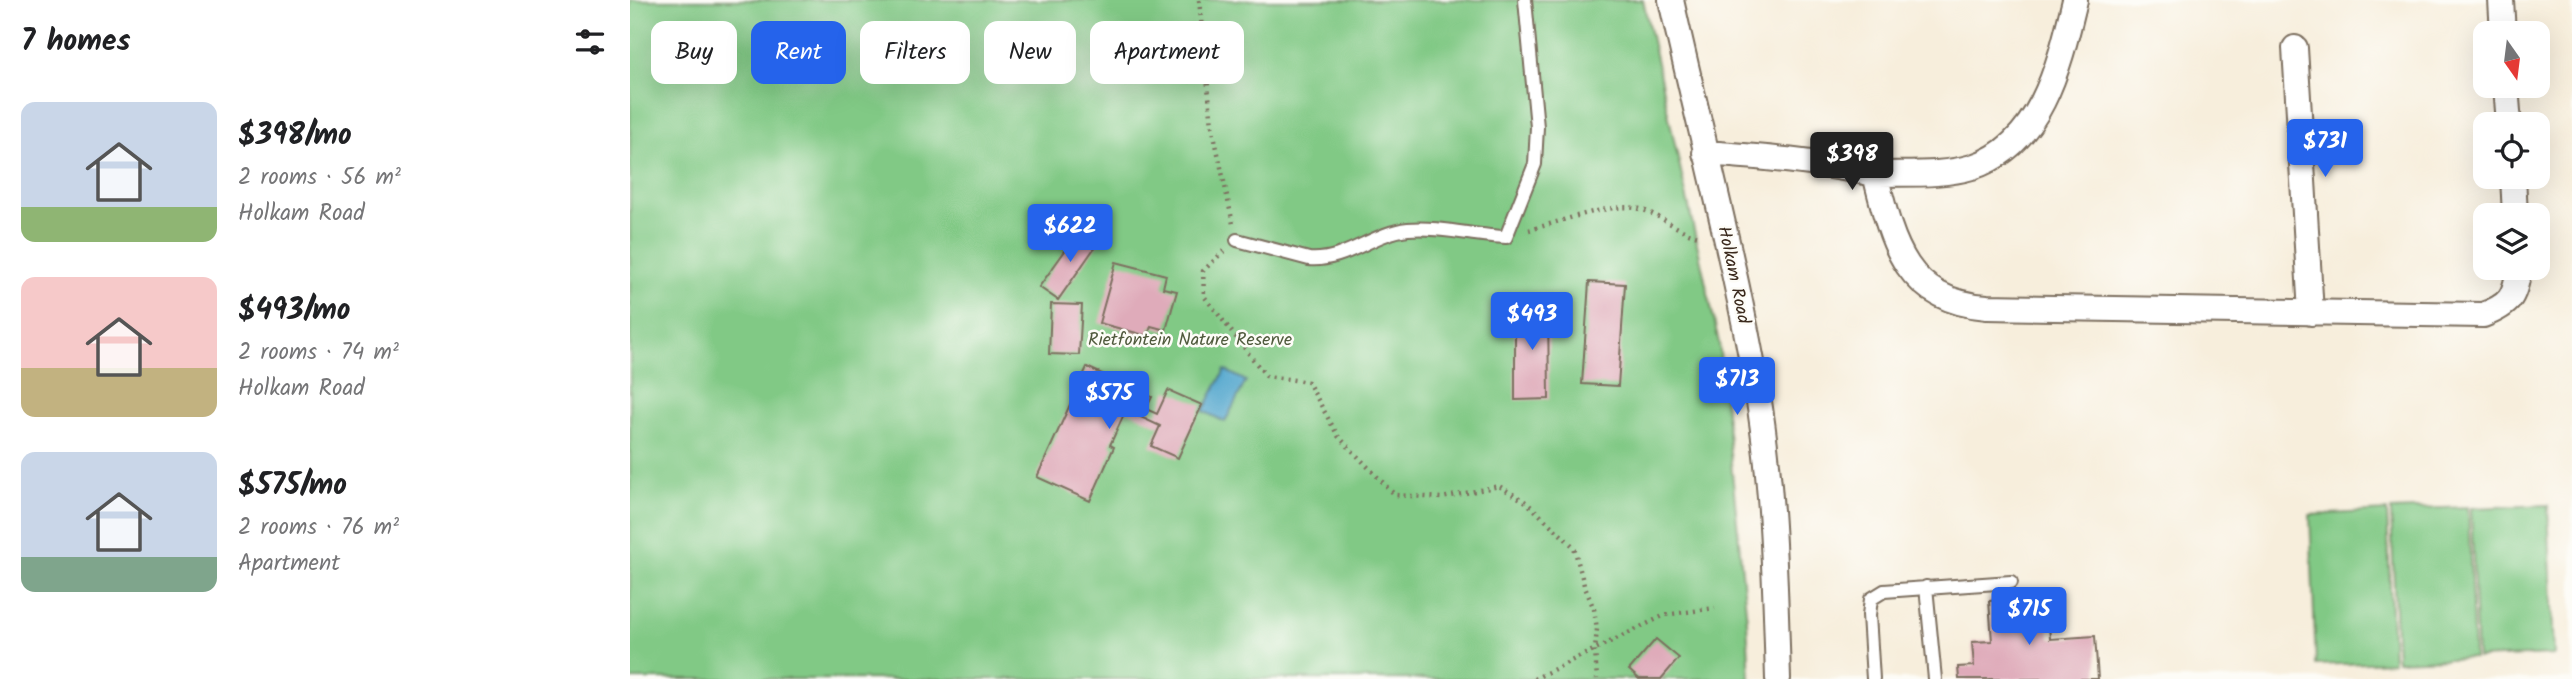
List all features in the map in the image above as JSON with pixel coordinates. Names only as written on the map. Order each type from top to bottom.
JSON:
[{"type":"street","name":"Holkam Road","points":[[1671,0],[1755,380],[1767,472],[1778,679]]},
{"type":"street","points":[[1705,153],[1839,166],[1875,174],[1943,171],[1970,167],[1994,158],[2015,141],[2050,87],[2064,46],[2075,0]]},
{"type":"street","points":[[2501,0],[2502,21]]},
{"type":"street","points":[[2295,48],[2311,313]]},
{"type":"street","points":[[1875,174],[1890,233],[1908,266],[1924,284],[1943,298],[1965,306],[2483,315],[2503,308],[2511,299],[2517,280]]},
{"type":"lane","points":[[1237,240],[1321,260],[1335,257],[1397,231],[1410,229],[1506,237],[1535,164],[1536,127],[1525,0]]},
{"type":"lane","points":[[1873,679],[1869,615],[1871,599],[1884,591],[2011,582]]},
{"type":"lane","points":[[1926,587],[1935,679]]},
{"type":"path","points":[[1199,0],[1212,125],[1237,240],[1203,271],[1204,296],[1266,376],[1308,382],[1338,436],[1395,495],[1442,498],[1499,486],[1526,502],[1574,547],[1584,585],[1594,609],[1597,629],[1594,650],[1597,679]]},
{"type":"path","points":[[1506,237],[1616,206],[1642,209],[1690,234],[1724,235]]},
{"type":"path","points":[[1534,679],[1665,615],[1714,608]]},
{"type":"green space","name":"Rietfontein Nature Reserve","points":[[630,0],[1643,0],[1719,343],[1747,621],[1750,679],[630,679]]},
{"type":"green space","points":[[2548,505],[2554,655],[2477,658],[2471,508]]},
{"type":"green space","points":[[2468,507],[2474,658],[2397,661],[2391,510]]},
{"type":"green space","points":[[2387,511],[2393,662],[2316,665],[2310,515]]},
{"type":"water","points":[[1225,370],[1246,381],[1225,422],[1203,411]]},
{"type":"building","points":[[1082,227],[1100,240],[1058,300],[1039,287]]},
{"type":"building","points":[[1116,262],[1166,275],[1163,288],[1177,291],[1166,330],[1151,326],[1148,336],[1099,323]]},
{"type":"building","points":[[1589,282],[1625,284],[1618,386],[1582,384]]},
{"type":"building","points":[[1548,303],[1549,399],[1515,400],[1515,304]]},
{"type":"building","points":[[1051,304],[1082,305],[1079,355],[1049,354]]},
{"type":"building","points":[[1087,367],[1152,397],[1146,409],[1157,414],[1168,390],[1202,405],[1178,458],[1151,446],[1160,426],[1126,410],[1110,445],[1114,447],[1090,501],[1037,477]]},
{"type":"building","points":[[2047,597],[2050,639],[2095,636],[2098,679],[1959,679],[1958,667],[1974,666],[1972,642],[1992,641],[1989,601]]},
{"type":"building","points":[[1656,639],[1679,658],[1661,679],[1639,679],[1629,670]]}]
